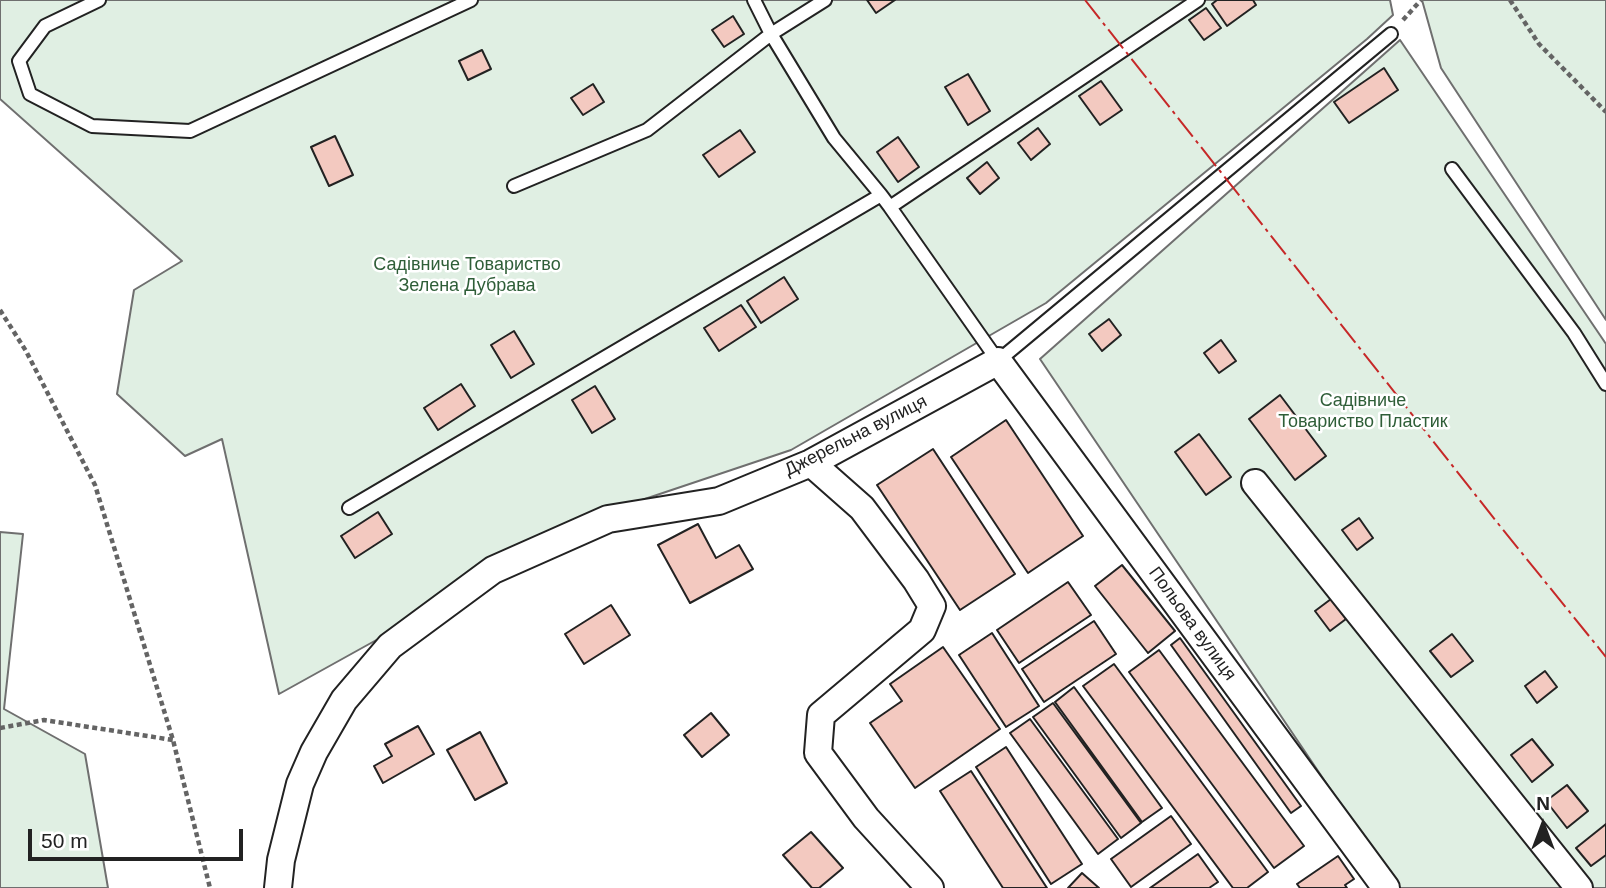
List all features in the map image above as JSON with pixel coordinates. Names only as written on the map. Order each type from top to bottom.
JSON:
[{"type":"street","name":"Джерельна вулиця","points":[[278,888],[281,860],[300,784],[314,752],[344,700],[390,646],[493,570],[608,519],[719,501],[811,463],[998,360]]},
{"type":"street","name":"Польова вулиця","points":[[998,360],[1386,888]]},
{"type":"street","points":[[811,463],[862,508],[932,606],[922,629],[821,715],[818,753],[866,818],[930,888]]},
{"type":"street","points":[[1255,483],[1579,888]]},
{"type":"lane","points":[[99,0],[45,26],[38,34],[19,61],[30,94],[92,125],[190,131],[471,0]]},
{"type":"lane","points":[[754,0],[771,34],[834,138],[890,207],[998,360],[1391,34]]},
{"type":"lane","points":[[514,186],[647,130],[771,34],[825,0]]},
{"type":"lane","points":[[890,207],[1198,0]]},
{"type":"lane","points":[[1452,169],[1574,333],[1606,384]]},
{"type":"lane","points":[[349,508],[881,195]]},
{"type":"path","points":[[1510,0],[1539,44],[1606,112]]},
{"type":"path","points":[[0,310],[26,351],[95,485],[173,740],[210,888]]},
{"type":"path","points":[[0,728],[44,720],[173,740]]},
{"type":"green space","name":"Садівниче Товариство Зелена Дубрава","points":[[0,0],[1390,0],[1393,15],[1046,303],[791,450],[609,511],[279,694],[222,439],[185,456],[117,394],[134,290],[182,261],[0,99]]},
{"type":"green space","points":[[1422,0],[1606,0],[1606,320],[1441,68]]},
{"type":"green space","name":"Садівниче Товариство Пластик","points":[[1400,40],[1606,344],[1606,888],[1397,888],[1040,359]]},
{"type":"green space","points":[[0,532],[23,534],[4,709],[85,754],[108,888],[0,888]]},
{"type":"building","points":[[867,0],[895,0],[876,13]]},
{"type":"building","points":[[1217,0],[1253,0],[1256,5],[1227,26],[1212,4]]},
{"type":"building","points":[[1206,8],[1221,28],[1204,40],[1189,20]]},
{"type":"building","points":[[733,16],[744,34],[724,47],[712,30]]},
{"type":"building","points":[[482,50],[491,69],[468,80],[459,61]]},
{"type":"building","points":[[1384,68],[1398,90],[1349,123],[1334,102]]},
{"type":"building","points":[[968,74],[990,111],[968,125],[945,87]]},
{"type":"building","points":[[1101,81],[1122,110],[1100,125],[1079,96]]},
{"type":"building","points":[[593,84],[604,102],[583,115],[571,98]]},
{"type":"building","points":[[1038,128],[1050,144],[1031,160],[1018,143]]},
{"type":"building","points":[[740,130],[755,152],[719,177],[703,155]]},
{"type":"building","points":[[335,136],[353,175],[329,186],[311,147]]},
{"type":"building","points":[[898,137],[919,167],[898,182],[877,152]]},
{"type":"building","points":[[987,162],[999,178],[980,194],[967,178]]},
{"type":"building","points":[[784,277],[798,299],[761,323],[747,301]]},
{"type":"building","points":[[741,305],[756,327],[719,351],[704,328]]},
{"type":"building","points":[[1109,319],[1121,335],[1102,351],[1089,334]]},
{"type":"building","points":[[514,331],[534,364],[511,378],[491,345]]},
{"type":"building","points":[[1221,340],[1236,361],[1219,373],[1204,353]]},
{"type":"building","points":[[461,384],[475,406],[438,430],[424,408]]},
{"type":"building","points":[[595,386],[615,419],[592,433],[572,400]]},
{"type":"building","points":[[1280,395],[1326,456],[1295,480],[1249,419]]},
{"type":"building","points":[[1006,420],[1083,536],[1028,573],[951,457]]},
{"type":"building","points":[[1199,434],[1231,477],[1206,495],[1175,452]]},
{"type":"building","points":[[933,449],[1015,574],[960,610],[877,485]]},
{"type":"building","points":[[378,512],[392,534],[355,558],[341,536]]},
{"type":"building","points":[[1359,518],[1373,538],[1357,550],[1342,530]]},
{"type":"building","points":[[698,524],[716,558],[739,545],[753,569],[690,603],[658,545]]},
{"type":"building","points":[[1122,565],[1175,631],[1148,653],[1095,586]]},
{"type":"building","points":[[1068,582],[1091,615],[1019,663],[997,630]]},
{"type":"building","points":[[1331,599],[1346,619],[1330,631],[1315,611]]},
{"type":"building","points":[[611,605],[630,635],[584,664],[565,634]]},
{"type":"building","points":[[1094,621],[1116,654],[1044,702],[1022,669]]},
{"type":"building","points":[[992,633],[1039,706],[1006,727],[959,655]]},
{"type":"building","points":[[1452,634],[1473,661],[1451,677],[1430,651]]},
{"type":"building","points":[[1180,638],[1301,806],[1291,813],[1171,645]]},
{"type":"building","points":[[943,647],[1000,729],[915,788],[870,723],[902,701],[890,684]]},
{"type":"building","points":[[1159,650],[1304,846],[1274,868],[1129,672]]},
{"type":"building","points":[[1114,664],[1268,872],[1247,888],[1233,888],[1083,686]]},
{"type":"building","points":[[1545,671],[1557,687],[1537,703],[1525,686]]},
{"type":"building","points":[[1074,687],[1162,808],[1142,822],[1055,702]]},
{"type":"building","points":[[1053,703],[1141,823],[1121,838],[1033,717]]},
{"type":"building","points":[[711,713],[729,735],[702,757],[684,735]]},
{"type":"building","points":[[1030,719],[1118,839],[1098,854],[1010,733]]},
{"type":"building","points":[[418,726],[434,754],[383,783],[374,766],[392,756],[385,744]]},
{"type":"building","points":[[480,732],[507,783],[475,800],[447,750]]},
{"type":"building","points":[[1532,739],[1553,765],[1532,782],[1511,755]]},
{"type":"building","points":[[1006,747],[1082,864],[1051,884],[976,767]]},
{"type":"building","points":[[971,771],[1047,888],[1003,888],[940,791]]},
{"type":"building","points":[[1567,785],[1588,811],[1567,828],[1546,801]]},
{"type":"building","points":[[1171,816],[1191,844],[1131,887],[1111,859]]},
{"type":"building","points":[[1606,824],[1606,855],[1591,866],[1576,848]]},
{"type":"building","points":[[811,832],[843,868],[819,888],[812,888],[783,855]]},
{"type":"building","points":[[1198,854],[1218,882],[1209,888],[1150,888]]},
{"type":"building","points":[[1338,856],[1354,879],[1345,885],[1347,888],[1300,888],[1297,884]]},
{"type":"building","points":[[1082,873],[1099,888],[1068,888]]},
{"type":"power","points":[[1085,0],[1606,657]]}]
